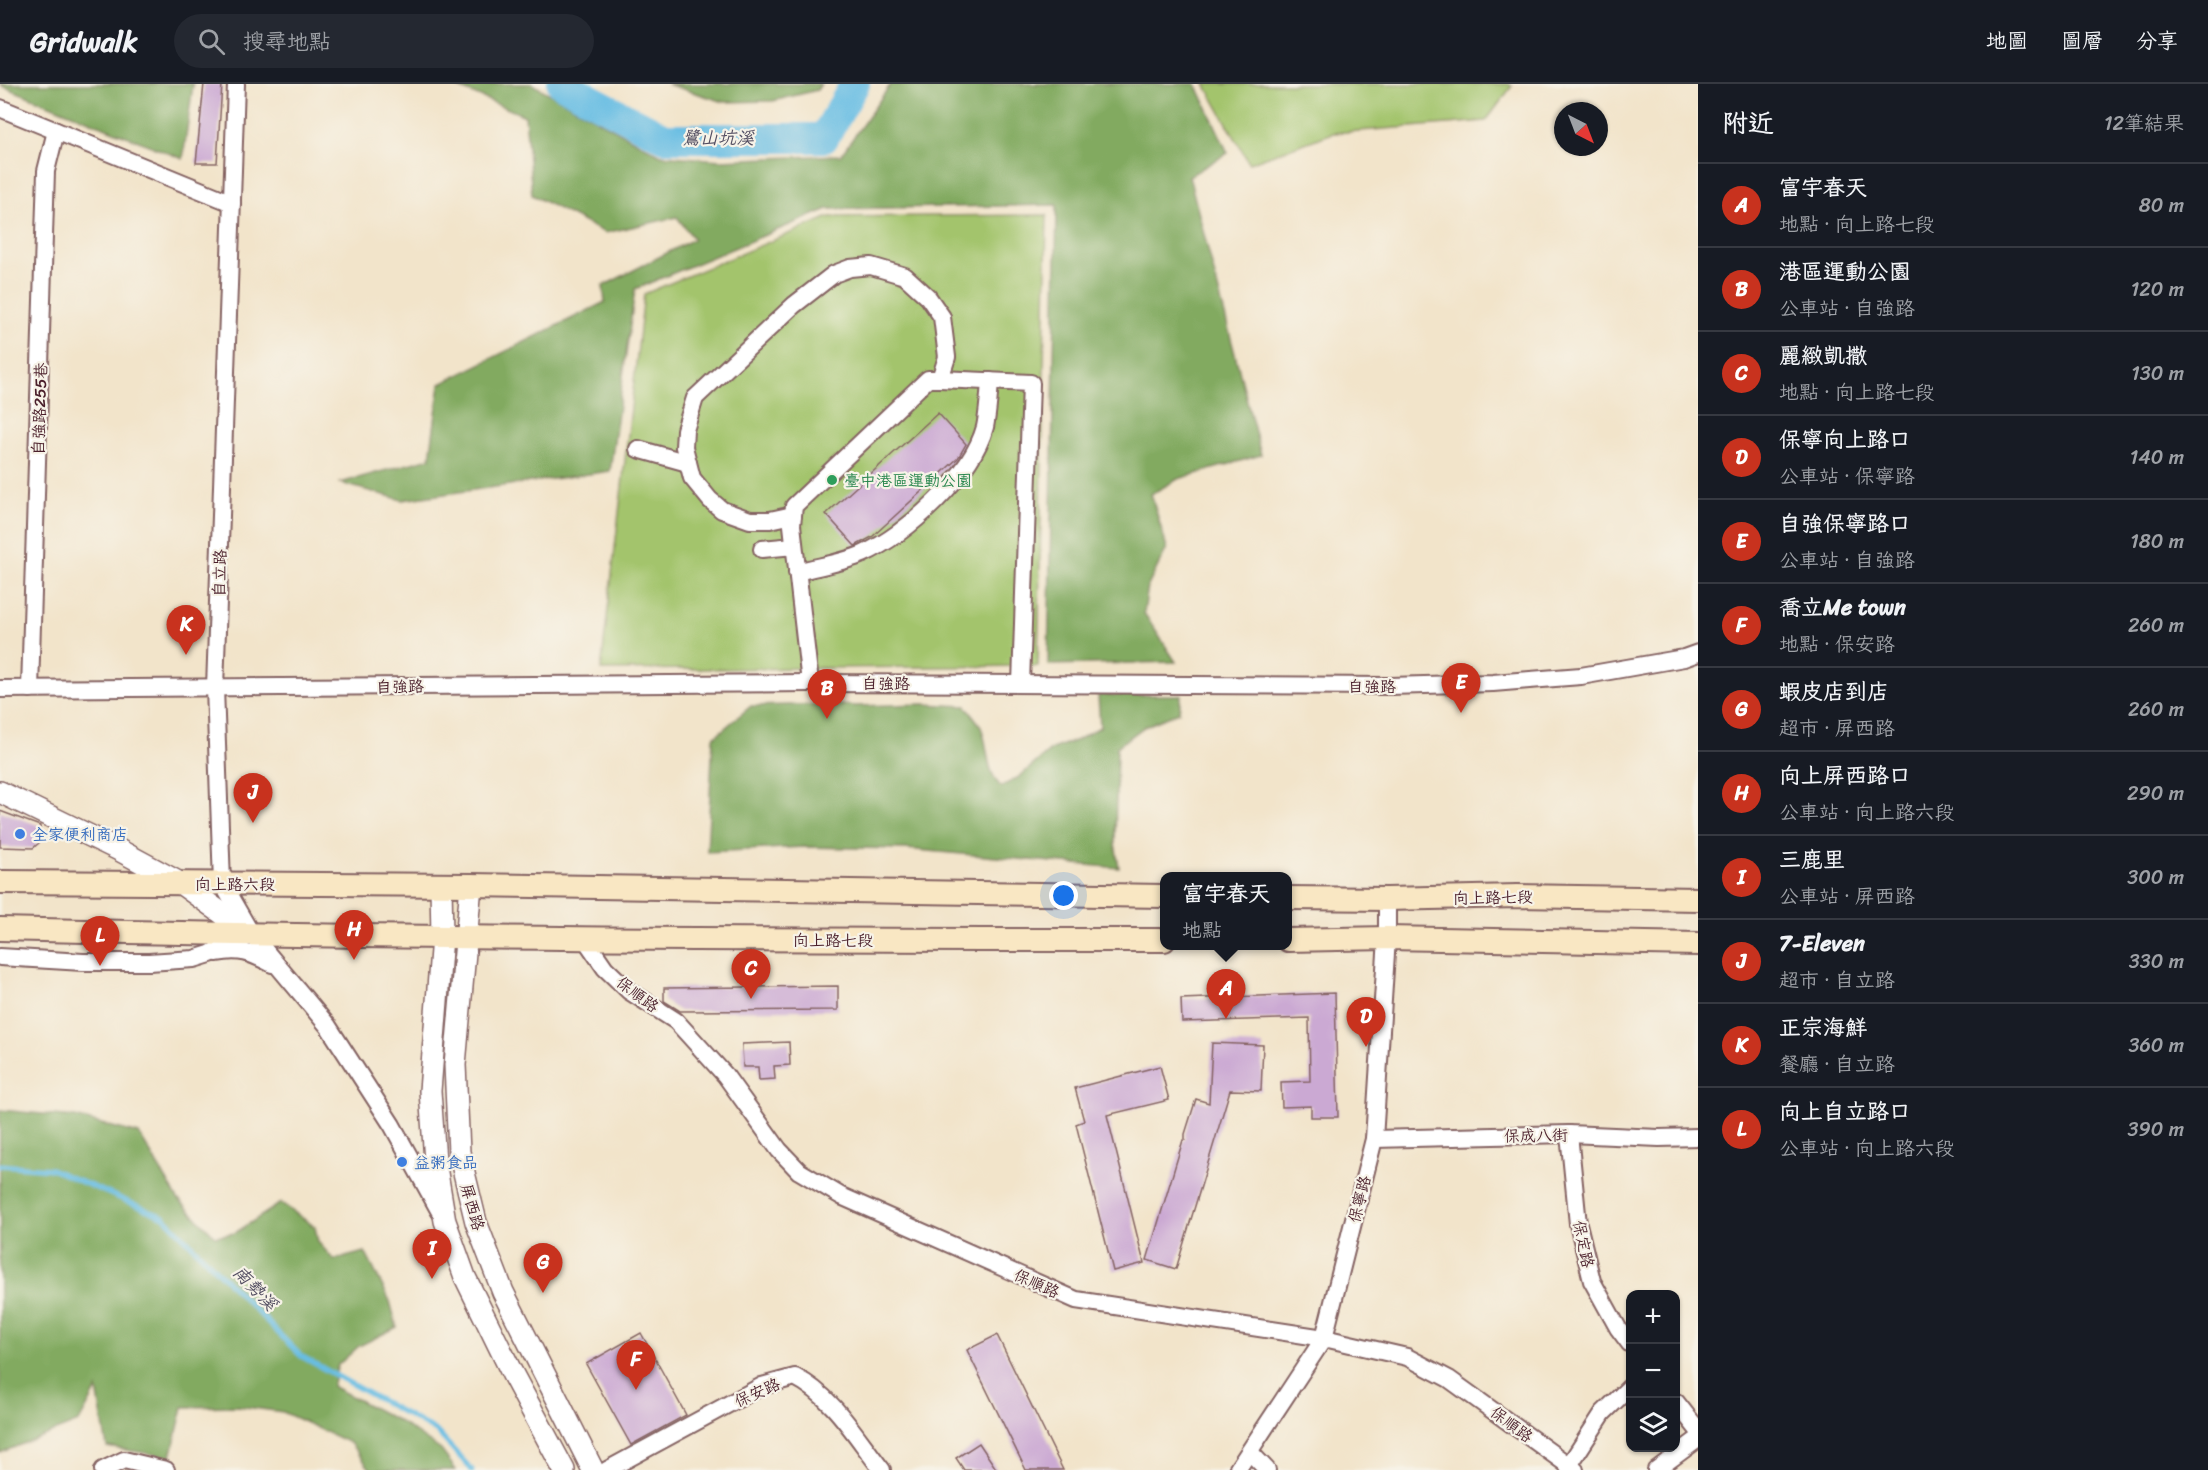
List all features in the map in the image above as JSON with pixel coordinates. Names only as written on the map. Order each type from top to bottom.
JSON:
[{"type":"main road","name":"向上路六段","points":[[0,882],[471,885]]},
{"type":"main road","points":[[471,885],[1160,896]]},
{"type":"main road","name":"向上路七段","points":[[1292,898],[1387,899],[1517,896],[1698,899]]},
{"type":"main road","points":[[0,929],[248,935],[466,936]]},
{"type":"main road","name":"向上路七段","points":[[466,936],[585,939],[1160,940]]},
{"type":"main road","points":[[1292,940],[1387,938],[1698,944]]},
{"type":"street","name":"自立路","points":[[236,84],[215,688],[222,883],[248,935]]},
{"type":"street","points":[[0,108],[232,203]]},
{"type":"street","name":"自強路255巷","points":[[30,689],[46,171],[56,131]]},
{"type":"street","points":[[793,515],[770,520],[750,520],[722,510],[710,500],[692,478],[684,447],[685,430],[695,398],[809,293],[834,274],[850,268],[871,266],[905,276],[928,297],[942,317],[947,357],[940,379]]},
{"type":"street","points":[[810,682],[792,525],[794,506],[928,379],[940,379],[1031,383],[1020,684]]},
{"type":"street","points":[[797,572],[840,563],[865,553],[890,538],[934,501],[974,452],[984,428],[990,381]]},
{"type":"street","points":[[638,449],[688,463]]},
{"type":"street","points":[[762,549],[794,546]]},
{"type":"street","name":"自強路","points":[[0,689],[810,682],[1390,687],[1493,683],[1581,676],[1684,658],[1698,653]]},
{"type":"street","points":[[0,792],[117,849],[180,883],[248,935],[210,954]]},
{"type":"street","name":"屏西路","points":[[441,885],[442,937],[430,1091],[435,1161],[445,1221]]},
{"type":"street","name":"屏西路","points":[[471,885],[455,1065],[459,1152],[476,1222],[503,1292],[593,1470]]},
{"type":"street","name":"保寧路","points":[[1237,1470],[1324,1338],[1374,1139],[1387,938],[1387,899]]},
{"type":"street","name":"屏西路","points":[[248,935],[328,1026],[392,1125],[445,1221],[465,1277],[512,1373],[564,1470]]},
{"type":"street","name":"保順路","points":[[585,939],[605,968],[629,991],[676,1021],[725,1075],[779,1150],[799,1171],[841,1196],[1076,1300],[1324,1338],[1407,1357],[1449,1378],[1571,1468]]},
{"type":"street","points":[[0,957],[83,962],[149,962],[194,959],[232,950],[252,953],[279,968]]},
{"type":"street","name":"保成八街","points":[[1374,1139],[1569,1134],[1659,1138],[1698,1137]]},
{"type":"street","name":"保定路","points":[[1569,1134],[1578,1224],[1592,1281],[1626,1339]]},
{"type":"street","name":"保安路","points":[[607,1470],[762,1386],[795,1377],[810,1385],[833,1407],[882,1470]]},
{"type":"street","points":[[1571,1468],[1603,1413],[1626,1391]]},
{"type":"street","points":[[1680,1407],[1698,1430]]},
{"type":"street","points":[[1656,1470],[1698,1439]]},
{"type":"street","points":[[1250,1452],[1268,1470]]},
{"type":"street","points":[[104,1470],[124,1460],[166,1470]]},
{"type":"green space","points":[[193,84],[183,159],[0,85]]},
{"type":"green space","points":[[450,84],[532,84],[661,155],[720,160],[841,155],[891,84],[1196,84],[1228,153],[1189,176],[1261,455],[1178,479],[1151,494],[1167,548],[1148,586],[1144,613],[1176,662],[1048,665],[1057,205],[828,209],[635,289],[610,471],[402,500],[340,483],[430,458],[440,384],[605,302],[603,286],[694,239],[677,217],[605,233],[532,195],[525,116]]},
{"type":"green space","points":[[667,84],[821,84],[817,90],[773,101],[724,102]]},
{"type":"green space","points":[[1205,84],[1509,84],[1512,86],[1486,121],[1333,133],[1249,163]]},
{"type":"green space","name":"臺中港區運動公園","points":[[1047,215],[1038,666],[601,670],[644,294],[829,217]]},
{"type":"green space","points":[[1098,695],[1181,695],[1179,712],[1144,727],[1117,747],[1115,843],[1119,868],[906,849],[804,847],[707,852],[713,738],[751,706],[924,704],[966,706],[980,725],[992,773],[1001,787],[1019,777],[1052,749],[1077,740],[1100,727]]},
{"type":"green space","points":[[0,1110],[75,1117],[139,1134],[178,1199],[215,1236],[235,1233],[281,1203],[315,1227],[318,1242],[334,1260],[365,1252],[390,1301],[397,1327],[359,1346],[338,1365],[332,1386],[400,1422],[441,1450],[456,1470],[371,1470],[350,1443],[283,1412],[238,1406],[183,1407],[171,1457],[107,1447],[97,1389],[79,1422],[0,1453]]},
{"type":"building","points":[[204,84],[222,84],[217,163],[196,163]]},
{"type":"building","points":[[938,413],[966,444],[958,458],[872,537],[855,546],[826,514]]},
{"type":"building","name":"全家便利商店","points":[[0,811],[40,826],[39,843],[33,848],[0,847]]},
{"type":"building","points":[[838,986],[838,1010],[680,1011],[664,1001],[664,988]]},
{"type":"building","points":[[1335,993],[1338,1117],[1311,1117],[1311,1106],[1282,1107],[1281,1082],[1310,1081],[1309,1018],[1182,1022],[1181,999]]},
{"type":"building","points":[[789,1042],[790,1065],[774,1066],[775,1079],[759,1080],[758,1067],[743,1067],[742,1044]]},
{"type":"building","points":[[1212,1043],[1263,1045],[1261,1091],[1230,1090],[1176,1269],[1147,1260],[1196,1099],[1209,1103]]},
{"type":"building","points":[[1160,1066],[1169,1100],[1107,1115],[1144,1263],[1113,1271],[1076,1124],[1084,1121],[1075,1088]]},
{"type":"building","points":[[641,1333],[686,1415],[631,1445],[586,1364]]},
{"type":"building","points":[[997,1335],[1063,1470],[1026,1470],[967,1350]]},
{"type":"building","points":[[979,1443],[997,1470],[964,1470],[956,1458]]},
{"type":"waterway","name":"鷺山坑溪","points":[[562,84],[665,138],[824,138],[855,84]]},
{"type":"waterway","name":"南勢溪","points":[[0,1165],[51,1169],[164,1217],[301,1356],[436,1431],[472,1470]]},
{"type":"place","name":"臺中港區運動公園","points":[[832,480]]},
{"type":"place","name":"正宗海鮮","points":[[186,655]]},
{"type":"place","name":"自強保寧路口","points":[[1461,713]]},
{"type":"place","name":"港區運動公園","points":[[827,719]]},
{"type":"place","name":"7-Eleven","points":[[253,823]]},
{"type":"place","name":"全家便利商店","points":[[20,834]]},
{"type":"place","name":"向上屏西路口","points":[[354,960]]},
{"type":"place","name":"向上自立路口","points":[[100,966]]},
{"type":"place","name":"麗緻凱撒","points":[[751,999]]},
{"type":"place","name":"富宇春天","points":[[1226,1019]]},
{"type":"place","name":"保寧向上路口","points":[[1366,1047]]},
{"type":"place","name":"益粥食品","points":[[402,1162]]},
{"type":"place","name":"三鹿里","points":[[432,1279]]},
{"type":"place","name":"蝦皮店到店","points":[[543,1293]]},
{"type":"place","name":"喬立Me town","points":[[636,1390]]}]
